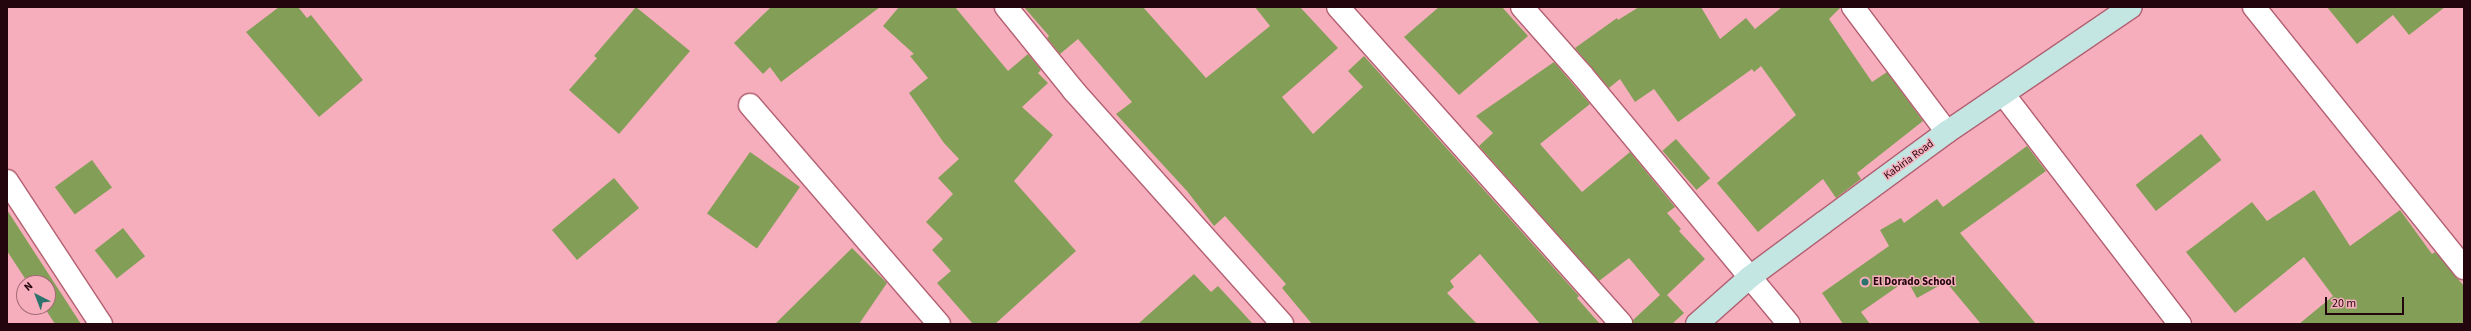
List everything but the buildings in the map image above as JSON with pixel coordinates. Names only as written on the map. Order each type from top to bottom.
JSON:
[{"type":"main road","name":"Kabiria Road","points":[[1697,324],[1750,277],[1947,132],[2004,95],[2131,7]]},
{"type":"street","points":[[1006,7],[1074,91],[1282,324]]},
{"type":"street","points":[[1338,7],[1621,324]]},
{"type":"street","points":[[1522,7],[1583,76],[1789,324]]},
{"type":"street","points":[[1853,7],[1947,132]]},
{"type":"street","points":[[2254,7],[2464,268]]},
{"type":"street","points":[[2004,95],[2180,324]]},
{"type":"street","points":[[750,105],[939,324]]},
{"type":"street","points":[[7,181],[101,324]]},
{"type":"place","name":"El Dorado School","points":[[1865,282]]}]
